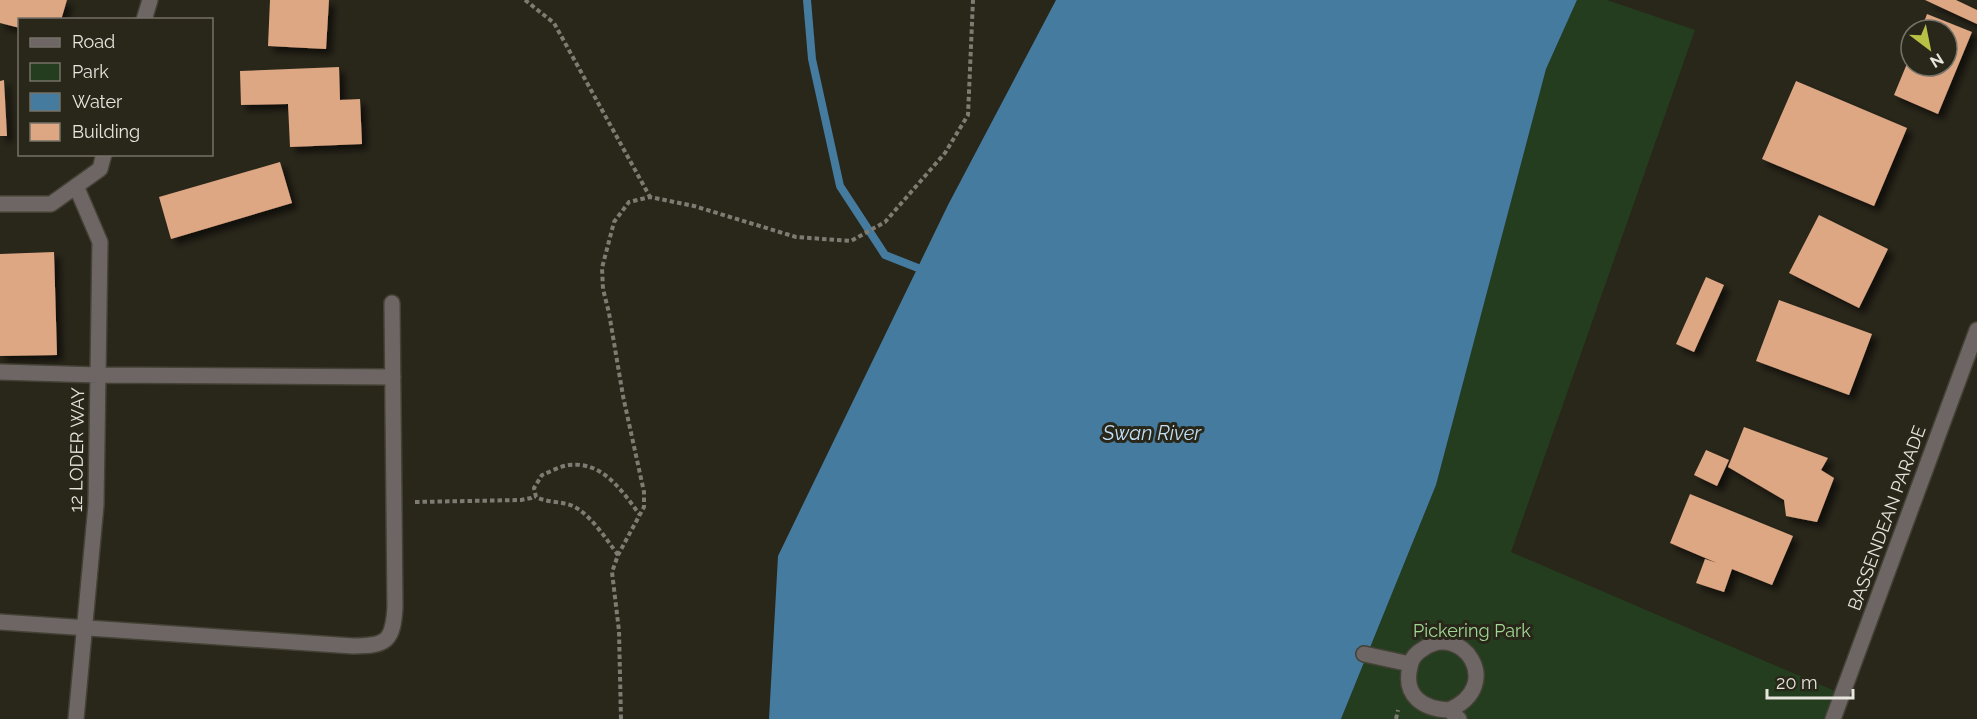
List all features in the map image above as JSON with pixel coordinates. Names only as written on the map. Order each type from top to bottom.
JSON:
[{"type":"street","points":[[145,18],[150,0]]},
{"type":"street","points":[[0,204],[51,204],[100,170],[104,156]]},
{"type":"street","name":"12 LODER WAY","points":[[76,186],[100,242],[96,505],[76,719]]},
{"type":"street","points":[[0,622],[353,646],[369,646],[390,637],[394,626],[392,303]]},
{"type":"street","name":"BASSENDEAN PARADE","points":[[1833,719],[1977,330]]},
{"type":"street","points":[[0,372],[393,377]]},
{"type":"street","points":[[1440,642],[1453,643],[1464,649],[1472,659],[1476,671],[1476,684],[1471,696],[1454,714],[1435,710],[1421,703],[1411,692],[1408,678],[1410,664],[1417,653],[1427,645],[1440,642]]},
{"type":"street","points":[[1364,654],[1410,664]]},
{"type":"path","points":[[525,0],[554,24],[650,197]]},
{"type":"path","points":[[621,719],[619,631],[612,572],[618,555],[644,507],[644,492],[603,289],[602,268],[614,222],[629,202],[650,197],[694,206],[796,237],[851,241],[885,222],[945,153],[968,115],[973,0]]},
{"type":"path","points":[[618,555],[597,526],[573,506],[544,501],[536,495],[534,488],[542,475],[569,465],[594,467],[616,484],[640,515]]},
{"type":"path","points":[[394,502],[521,500],[536,495]]},
{"type":"green space","name":"Pickering Park","points":[[1577,0],[1607,0],[1695,30],[1511,552],[1842,694],[1833,719],[1341,719],[1436,485],[1546,69]]},
{"type":"water","name":"Swan River","points":[[1056,0],[1577,0],[1546,69],[1436,485],[1341,719],[769,719],[778,556],[948,205]]},
{"type":"building","points":[[0,0],[67,0],[62,18],[18,18],[18,28],[0,23]]},
{"type":"building","points":[[270,0],[329,0],[326,49],[268,46]]},
{"type":"building","points":[[1925,0],[1956,0],[1977,10],[1977,24]]},
{"type":"building","points":[[1927,14],[1937,18],[1926,18]]},
{"type":"building","points":[[1959,27],[1972,32],[1959,63]]},
{"type":"building","points":[[339,67],[340,100],[360,99],[362,144],[290,147],[288,104],[241,105],[240,71]]},
{"type":"building","points":[[1901,78],[1953,78],[1938,114],[1894,95]]},
{"type":"building","points":[[4,80],[7,136],[0,136],[0,81]]},
{"type":"building","points":[[1796,81],[1907,128],[1874,206],[1762,159]]},
{"type":"building","points":[[280,162],[292,203],[171,239],[159,197]]},
{"type":"building","points":[[1819,215],[1888,249],[1859,308],[1789,273]]},
{"type":"building","points":[[54,252],[57,355],[0,356],[0,254]]},
{"type":"building","points":[[1706,277],[1724,285],[1694,352],[1676,344]]},
{"type":"building","points":[[1779,300],[1872,334],[1849,395],[1756,361]]},
{"type":"building","points":[[1744,427],[1828,458],[1821,470],[1834,478],[1817,522],[1786,516],[1784,500],[1728,467]]},
{"type":"building","points":[[1706,450],[1729,460],[1717,486],[1694,475]]},
{"type":"building","points":[[1690,494],[1793,536],[1772,585],[1732,569],[1724,592],[1696,583],[1705,559],[1717,563],[1670,543]]},
{"type":"waterway","points":[[807,0],[812,59],[840,186],[885,255],[918,268]]}]
